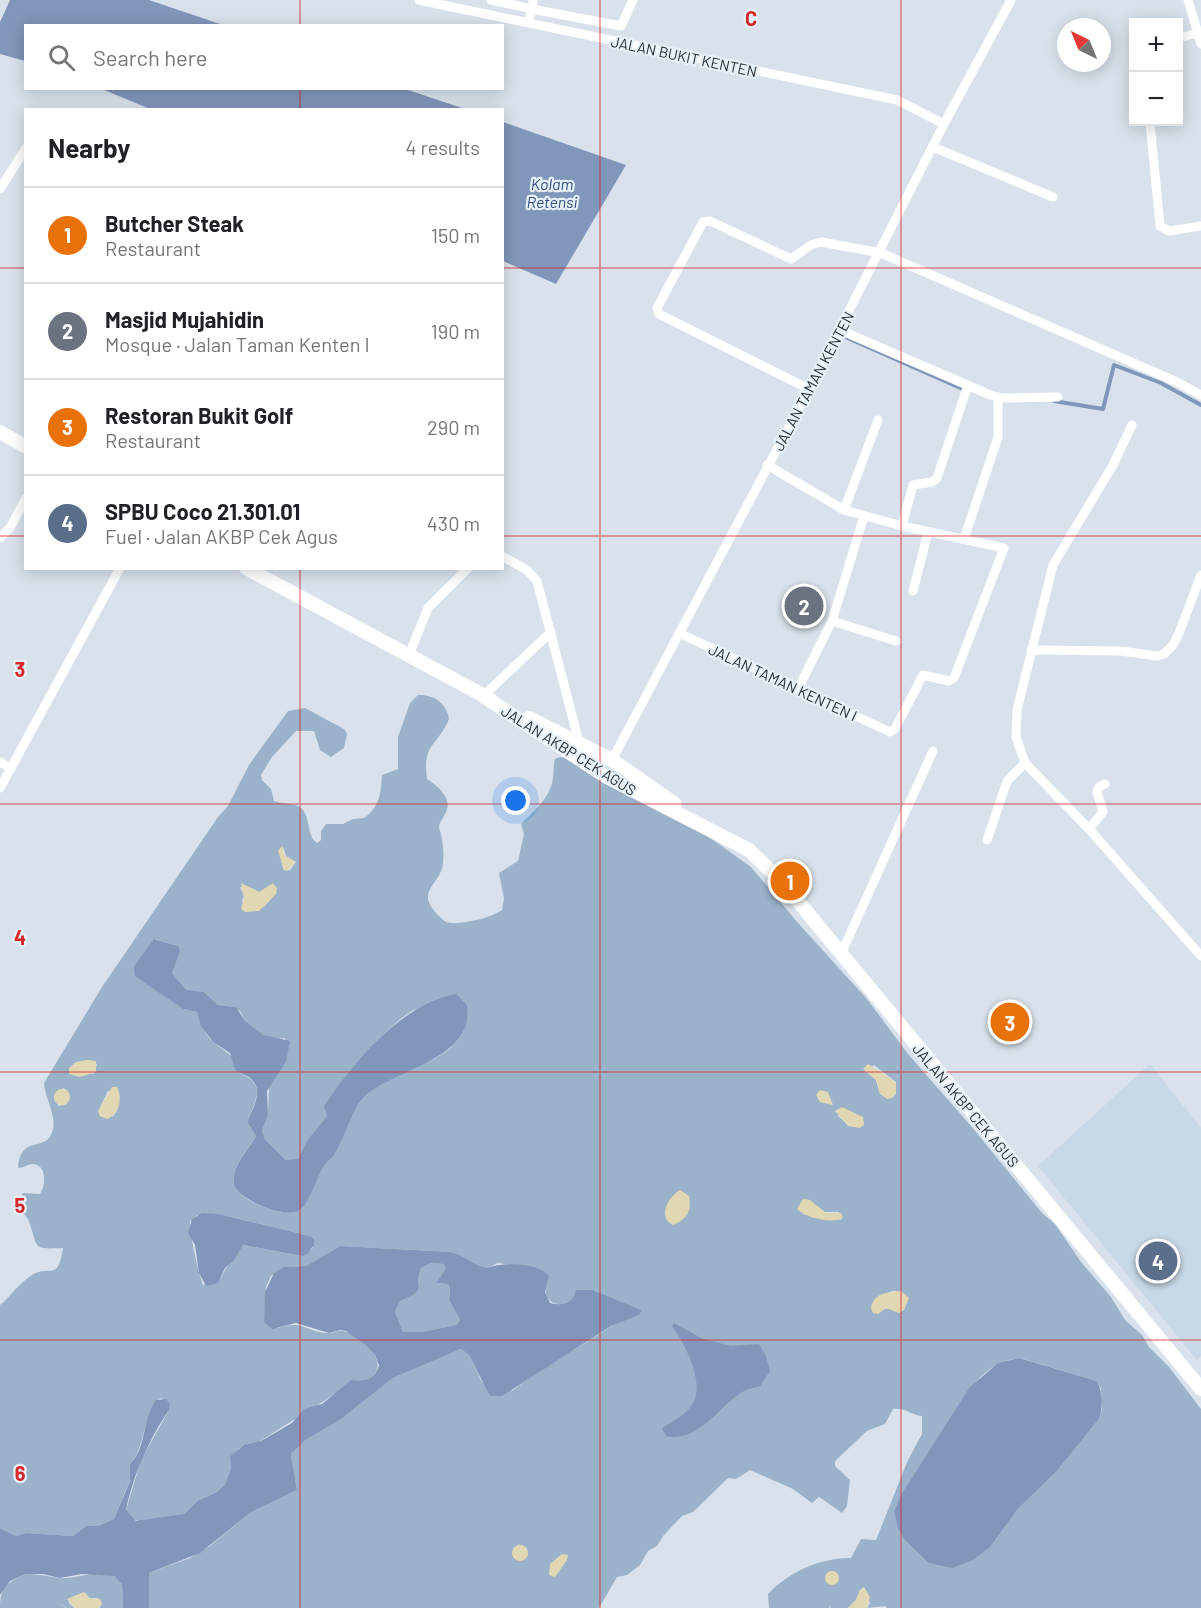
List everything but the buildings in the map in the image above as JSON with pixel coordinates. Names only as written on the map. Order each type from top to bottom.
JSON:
[{"type":"main road","points":[[0,432],[24,446]]},
{"type":"main road","name":"JALAN AKBP CEK AGUS","points":[[250,570],[483,696],[612,760],[720,836]]},
{"type":"main road","name":"JALAN AKBP CEK AGUS","points":[[483,696],[605,776],[749,850],[782,882],[1201,1389]]},
{"type":"street","name":"JALAN BUKIT KENTEN","points":[[419,0],[897,100],[944,124]]},
{"type":"street","points":[[491,0],[532,4],[621,26],[633,0]]},
{"type":"street","name":"JALAN TAMAN KENTEN","points":[[612,760],[881,253],[944,124],[1011,0]]},
{"type":"street","points":[[1188,0],[1201,44]]},
{"type":"street","points":[[528,23],[532,4]]},
{"type":"street","points":[[1183,37],[1198,33]]},
{"type":"street","points":[[1150,126],[1160,226],[1169,231],[1201,226]]},
{"type":"street","points":[[933,147],[1053,197]]},
{"type":"street","points":[[0,189],[24,151]]},
{"type":"street","points":[[809,389],[659,314],[657,308],[699,226],[705,221],[710,221],[791,259],[811,245],[820,242],[881,253],[1177,382],[1201,395]]},
{"type":"street","points":[[840,330],[998,398],[1058,397]]},
{"type":"street","points":[[902,526],[913,485],[932,482],[937,478],[968,385]]},
{"type":"street","points":[[767,465],[844,510],[902,526],[964,538],[998,437],[998,398]]},
{"type":"street","points":[[844,510],[878,420]]},
{"type":"street","points":[[1132,425],[1113,465],[1053,565],[1015,724],[1016,737],[1025,763],[1089,829],[1201,956]]},
{"type":"street","points":[[0,538],[10,528],[24,502]]},
{"type":"street","points":[[798,689],[832,621],[864,516]]},
{"type":"street","points":[[914,591],[928,532]]},
{"type":"street","name":"JALAN TAMAN KENTEN I","points":[[679,633],[891,732],[895,729],[923,675],[949,681],[954,678],[993,583],[1004,548],[964,538]]},
{"type":"street","points":[[504,557],[527,570],[537,580],[579,742]]},
{"type":"street","points":[[0,788],[119,570]]},
{"type":"street","points":[[409,655],[428,608],[466,570]]},
{"type":"street","points":[[1031,650],[1121,651],[1157,656],[1164,654],[1179,633],[1201,575]]},
{"type":"street","points":[[832,621],[896,640]]},
{"type":"street","points":[[483,696],[551,632]]},
{"type":"street","points":[[841,954],[933,751]]},
{"type":"street","points":[[0,762],[11,769]]},
{"type":"street","points":[[987,840],[1007,781],[1025,763]]},
{"type":"street","points":[[1089,829],[1103,812],[1097,792],[1099,786],[1106,784]]},
{"type":"shaded area","points":[[418,695],[434,698],[445,708],[449,719],[429,751],[426,767],[427,779],[440,789],[448,803],[439,827],[443,846],[443,864],[428,894],[431,906],[445,922],[474,921],[502,910],[504,898],[499,873],[518,861],[524,834],[521,824],[549,792],[555,759],[560,757],[594,764],[621,774],[751,867],[867,999],[908,1054],[1042,1213],[1055,1224],[1081,1262],[1111,1297],[1125,1320],[1142,1335],[1149,1347],[1169,1367],[1201,1409],[1201,1608],[887,1608],[885,1606],[867,1608],[870,1603],[864,1587],[848,1608],[830,1608],[831,1604],[829,1608],[769,1608],[768,1594],[786,1579],[817,1563],[851,1558],[861,1539],[876,1540],[908,1460],[922,1434],[922,1416],[893,1409],[885,1424],[867,1431],[835,1461],[835,1466],[850,1480],[847,1506],[842,1513],[819,1497],[812,1503],[793,1489],[750,1470],[736,1479],[728,1478],[693,1512],[682,1516],[657,1546],[648,1551],[640,1565],[627,1575],[617,1577],[599,1608],[149,1608],[149,1573],[190,1558],[210,1546],[250,1513],[297,1490],[291,1454],[304,1440],[346,1415],[393,1378],[461,1349],[469,1355],[482,1382],[512,1391],[614,1325],[642,1310],[593,1290],[575,1296],[567,1304],[556,1304],[547,1296],[548,1281],[539,1269],[498,1263],[487,1268],[451,1252],[340,1246],[306,1266],[284,1267],[271,1276],[266,1287],[264,1322],[278,1328],[294,1325],[322,1332],[341,1331],[356,1336],[374,1353],[377,1360],[375,1373],[368,1379],[343,1388],[260,1441],[239,1449],[230,1456],[231,1468],[225,1484],[217,1492],[197,1501],[184,1514],[142,1522],[132,1519],[126,1510],[141,1460],[169,1410],[170,1404],[161,1398],[151,1409],[139,1448],[130,1464],[130,1480],[114,1519],[98,1526],[86,1526],[73,1536],[26,1533],[16,1536],[0,1528],[0,1305],[32,1275],[55,1269],[61,1259],[63,1248],[39,1246],[34,1239],[29,1221],[17,1203],[23,1193],[40,1194],[43,1186],[44,1176],[38,1165],[31,1164],[18,1168],[24,1150],[45,1141],[50,1137],[53,1129],[54,1123],[44,1083],[102,987],[218,817],[228,806],[249,765],[288,711],[305,708],[344,729],[347,734],[344,748],[331,757],[320,750],[314,731],[296,731],[272,757],[261,775],[262,780],[271,789],[274,801],[295,805],[302,809],[311,835],[317,843],[321,840],[321,831],[326,824],[343,824],[353,819],[364,818],[373,809],[380,793],[382,775],[398,769],[398,737],[410,703]],"holes":[[[283,847],[286,856],[296,862],[290,870],[284,870],[281,861]],[[240,887],[252,888],[259,892],[277,888],[264,907],[242,902],[244,895]],[[155,939],[178,946],[172,973],[186,991],[204,992],[218,1005],[230,1006],[239,1010],[245,1021],[258,1032],[269,1037],[285,1038],[286,1062],[269,1086],[268,1115],[262,1131],[265,1139],[286,1160],[298,1160],[308,1139],[327,1116],[325,1105],[354,1067],[394,1024],[406,1015],[422,1008],[468,1011],[465,1029],[444,1053],[381,1084],[362,1100],[333,1155],[323,1167],[305,1204],[296,1211],[286,1212],[254,1203],[244,1197],[234,1185],[233,1179],[237,1166],[256,1136],[247,1122],[256,1100],[254,1083],[239,1073],[232,1057],[209,1038],[197,1012],[183,1009],[134,966]],[[87,1060],[97,1064],[94,1074],[88,1073],[73,1064]],[[874,1065],[896,1082],[880,1094],[876,1080],[865,1071]],[[63,1088],[68,1091],[67,1104],[59,1106],[54,1100]],[[108,1091],[119,1092],[117,1110],[113,1117],[100,1107]],[[845,1109],[863,1118],[845,1122],[838,1116]],[[807,1199],[825,1212],[839,1212],[841,1220],[803,1214]],[[218,1214],[310,1236],[313,1248],[302,1256],[243,1245],[221,1278],[203,1285],[191,1236],[190,1222],[197,1215]],[[897,1291],[896,1312],[889,1308],[881,1310],[871,1308],[876,1298]],[[1020,1358],[1097,1381],[1101,1389],[1102,1409],[1099,1419],[1057,1471],[1017,1510],[991,1546],[905,1540],[894,1511],[915,1472],[963,1399],[981,1376],[1005,1361]],[[519,1544],[528,1555],[518,1560],[513,1552]]]},
{"type":"shaded area","points":[[1150,1064],[1201,1128],[1201,1356],[1197,1360],[1038,1166]]},
{"type":"shaded area","points":[[431,1263],[443,1264],[446,1268],[436,1283],[448,1284],[449,1300],[460,1320],[458,1325],[421,1332],[403,1332],[395,1312],[400,1301],[417,1291],[421,1268]]},
{"type":"shaded area","points":[[25,1574],[66,1578],[109,1574],[122,1584],[123,1608],[99,1608],[102,1604],[98,1598],[89,1598],[86,1593],[68,1602],[74,1608],[67,1608],[58,1602],[66,1608],[0,1608],[3,1590]]},
{"type":"sand","points":[[282,846],[285,856],[296,862],[287,871],[284,870],[278,851]]},
{"type":"sand","points":[[241,883],[259,892],[273,883],[277,888],[276,894],[259,911],[245,912],[241,909],[244,898]]},
{"type":"sand","points":[[96,1061],[96,1072],[80,1077],[69,1074],[69,1068],[76,1062]]},
{"type":"sand","points":[[868,1064],[896,1082],[896,1094],[892,1098],[887,1099],[880,1094],[876,1080],[863,1069]]},
{"type":"sand","points":[[112,1087],[117,1087],[120,1101],[117,1110],[107,1119],[100,1116],[98,1111]]},
{"type":"sand","points":[[62,1089],[68,1091],[70,1097],[68,1103],[62,1105],[56,1103],[54,1097],[56,1091]]},
{"type":"sand","points":[[820,1090],[828,1092],[833,1105],[820,1102],[816,1095]]},
{"type":"sand","points":[[842,1107],[863,1117],[864,1125],[860,1128],[848,1126],[835,1111]]},
{"type":"sand","points":[[680,1190],[689,1196],[690,1206],[685,1217],[673,1225],[666,1217],[666,1207]]},
{"type":"sand","points":[[803,1199],[810,1200],[826,1213],[841,1213],[843,1218],[826,1220],[806,1215],[797,1209]]},
{"type":"sand","points":[[901,1291],[909,1298],[904,1310],[899,1313],[886,1308],[878,1314],[873,1313],[871,1308],[876,1298],[887,1293]]},
{"type":"sand","points":[[520,1545],[528,1553],[520,1561],[512,1553]]},
{"type":"sand","points":[[562,1554],[568,1555],[567,1560],[555,1577],[549,1575],[550,1564]]},
{"type":"sand","points":[[829,1571],[835,1571],[839,1578],[835,1585],[829,1585],[825,1581],[825,1575]]},
{"type":"sand","points":[[864,1587],[870,1597],[867,1608],[848,1608],[856,1600],[860,1590]]},
{"type":"sand","points":[[84,1592],[89,1598],[100,1599],[102,1604],[99,1608],[74,1608],[67,1599]]},
{"type":"water","points":[[10,0],[149,0],[220,24],[24,24],[24,61],[0,54],[0,22]]},
{"type":"water","points":[[104,90],[408,90],[462,108],[148,108]]},
{"type":"water","name":"Kolam Retensi","points":[[504,122],[626,165],[556,284],[504,261]]},
{"type":"water","points":[[154,939],[178,946],[180,951],[172,973],[186,990],[204,992],[218,1005],[236,1007],[245,1021],[263,1035],[290,1041],[286,1062],[267,1091],[268,1115],[262,1131],[265,1139],[286,1160],[298,1159],[308,1139],[327,1116],[324,1106],[336,1089],[365,1053],[398,1022],[417,1009],[456,994],[467,1005],[467,1023],[460,1037],[448,1049],[370,1092],[358,1105],[334,1155],[322,1169],[305,1205],[295,1212],[276,1211],[244,1197],[234,1185],[237,1166],[256,1136],[247,1122],[256,1101],[255,1085],[250,1078],[235,1069],[230,1053],[213,1042],[201,1026],[197,1012],[183,1009],[135,976],[134,966]]},
{"type":"water","points":[[202,1213],[218,1214],[310,1236],[314,1239],[314,1245],[307,1254],[302,1256],[243,1245],[234,1260],[225,1268],[218,1283],[206,1286],[199,1273],[195,1245],[188,1233],[192,1219]]},
{"type":"water","points":[[340,1246],[451,1252],[487,1268],[519,1265],[544,1271],[549,1276],[545,1292],[550,1303],[567,1303],[575,1295],[576,1290],[593,1290],[642,1310],[639,1315],[611,1326],[502,1396],[490,1396],[469,1355],[461,1349],[393,1378],[341,1419],[305,1440],[291,1454],[297,1490],[250,1513],[200,1553],[149,1573],[149,1608],[123,1608],[122,1584],[114,1576],[82,1574],[60,1578],[43,1574],[25,1574],[10,1581],[0,1595],[0,1528],[16,1536],[26,1533],[73,1536],[86,1526],[98,1526],[114,1519],[130,1481],[130,1464],[140,1449],[148,1416],[156,1400],[166,1399],[170,1404],[143,1458],[129,1497],[126,1510],[136,1521],[184,1514],[197,1501],[217,1492],[225,1484],[231,1468],[230,1456],[244,1445],[261,1441],[292,1423],[304,1409],[322,1404],[351,1380],[364,1380],[374,1374],[379,1366],[375,1355],[366,1345],[346,1331],[329,1333],[296,1323],[272,1329],[264,1322],[265,1292],[274,1273],[284,1267],[306,1266]],"holes":[[[431,1263],[443,1264],[446,1268],[436,1283],[448,1284],[449,1300],[460,1320],[457,1325],[421,1332],[403,1332],[395,1312],[400,1301],[417,1291],[421,1268]]]},
{"type":"water","points":[[674,1323],[703,1339],[731,1346],[759,1344],[766,1356],[770,1371],[760,1386],[737,1395],[700,1428],[678,1437],[666,1436],[662,1428],[688,1410],[694,1401],[696,1383],[695,1372],[687,1351],[672,1326]]},
{"type":"water","points":[[1019,1358],[1097,1381],[1102,1400],[1099,1419],[1057,1471],[1017,1510],[991,1546],[973,1560],[952,1568],[929,1563],[905,1540],[898,1528],[894,1511],[902,1493],[970,1387],[998,1363]]},
{"type":"waterway","points":[[843,336],[965,390]]},
{"type":"waterway","points":[[1054,401],[1103,409],[1114,365],[1161,383],[1201,405]]},
{"type":"place","name":"Masjid Mujahidin","points":[[804,606]]},
{"type":"place","name":"Butcher Steak","points":[[790,881]]},
{"type":"place","name":"Restoran Bukit Golf","points":[[1010,1022]]},
{"type":"place","name":"SPBU Coco 21.301.01","points":[[1158,1261]]}]
